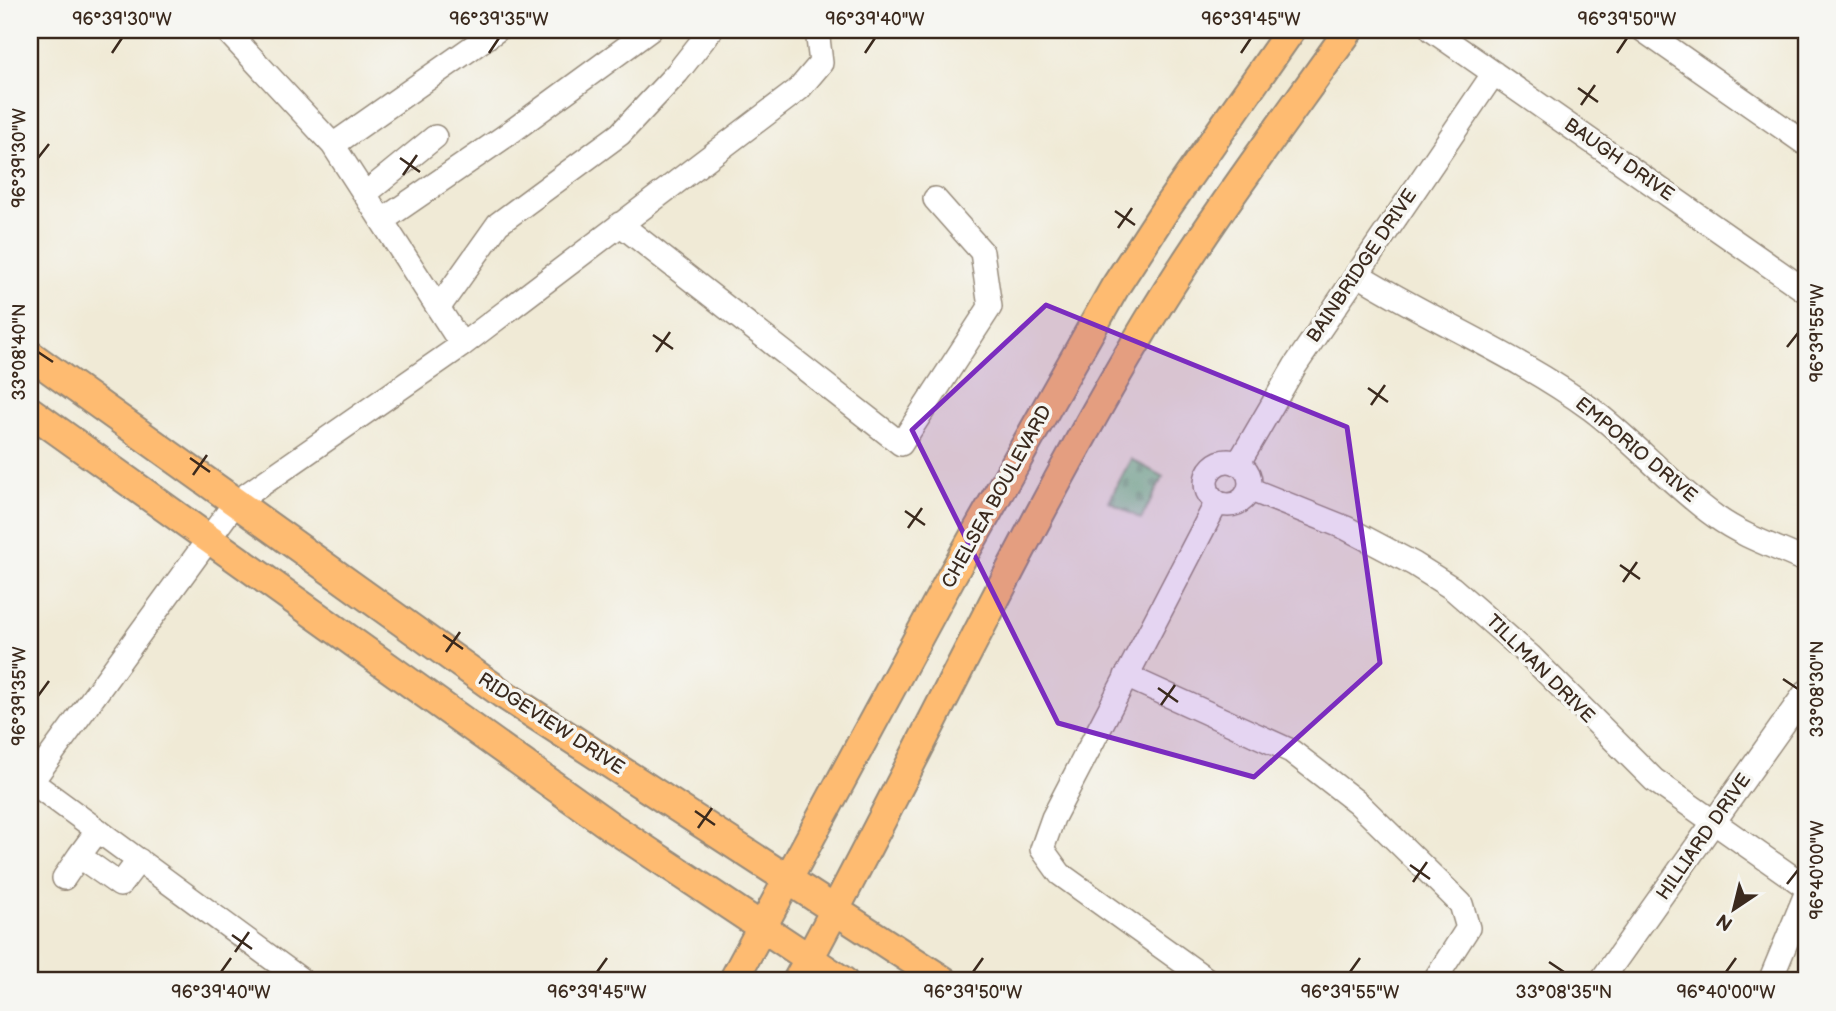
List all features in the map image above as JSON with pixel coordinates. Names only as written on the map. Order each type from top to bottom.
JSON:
[{"type":"main road","name":"CHELSEA BOULEVARD","points":[[733,981],[951,578],[1115,287],[1165,210],[1292,30]]},
{"type":"main road","points":[[803,970],[1021,549],[1142,333],[1194,251],[1349,30]]},
{"type":"main road","name":"RIDGEVIEW DRIVE","points":[[30,355],[503,694],[944,981]]},
{"type":"main road","points":[[30,411],[613,828],[762,926],[803,970],[843,981]]},
{"type":"street","points":[[226,30],[333,145],[462,345]]},
{"type":"street","points":[[333,145],[497,30]]},
{"type":"street","points":[[383,220],[504,138],[650,30]]},
{"type":"street","points":[[439,307],[498,224],[620,134],[677,74],[711,30]]},
{"type":"street","points":[[301,980],[31,783],[235,503],[462,345],[799,89],[821,62],[817,30]]},
{"type":"street","name":"BAUGH DRIVE","points":[[1432,30],[1806,291]]},
{"type":"street","points":[[1643,30],[1806,144]]},
{"type":"street","name":"BAINBRIDGE DRIVE","points":[[1238,464],[1295,366],[1494,73]]},
{"type":"street","points":[[365,194],[435,137]]},
{"type":"street","points":[[620,224],[901,444],[989,307],[982,252],[934,199]]},
{"type":"street","name":"EMPORIO DRIVE","points":[[1357,274],[1420,313],[1547,380],[1600,416],[1717,518],[1758,542],[1806,561]]},
{"type":"street","points":[[1222,462],[1238,464],[1247,471],[1249,489],[1238,502],[1217,502],[1208,491],[1210,471],[1222,462]]},
{"type":"street","name":"TILLMAN DRIVE","points":[[1249,489],[1346,528],[1414,564],[1451,588],[1530,656],[1654,780],[1806,887]]},
{"type":"street","points":[[1209,981],[1060,874],[1042,849],[1045,834],[1217,502]]},
{"type":"street","points":[[1126,676],[1291,751],[1358,803],[1450,893],[1466,915],[1468,928],[1434,981]]},
{"type":"street","name":"HILLIARD DRIVE","points":[[1601,981],[1806,692]]},
{"type":"street","points":[[64,878],[98,830]]},
{"type":"street","points":[[79,856],[120,885],[139,860]]},
{"type":"street","points":[[1770,981],[1806,894]]},
{"type":"highlighted area","points":[[1046,305],[1347,427],[1380,663],[1254,777],[1058,723],[912,430]]},
{"type":"green space","points":[[1131,459],[1163,477],[1141,519],[1109,501]]}]
